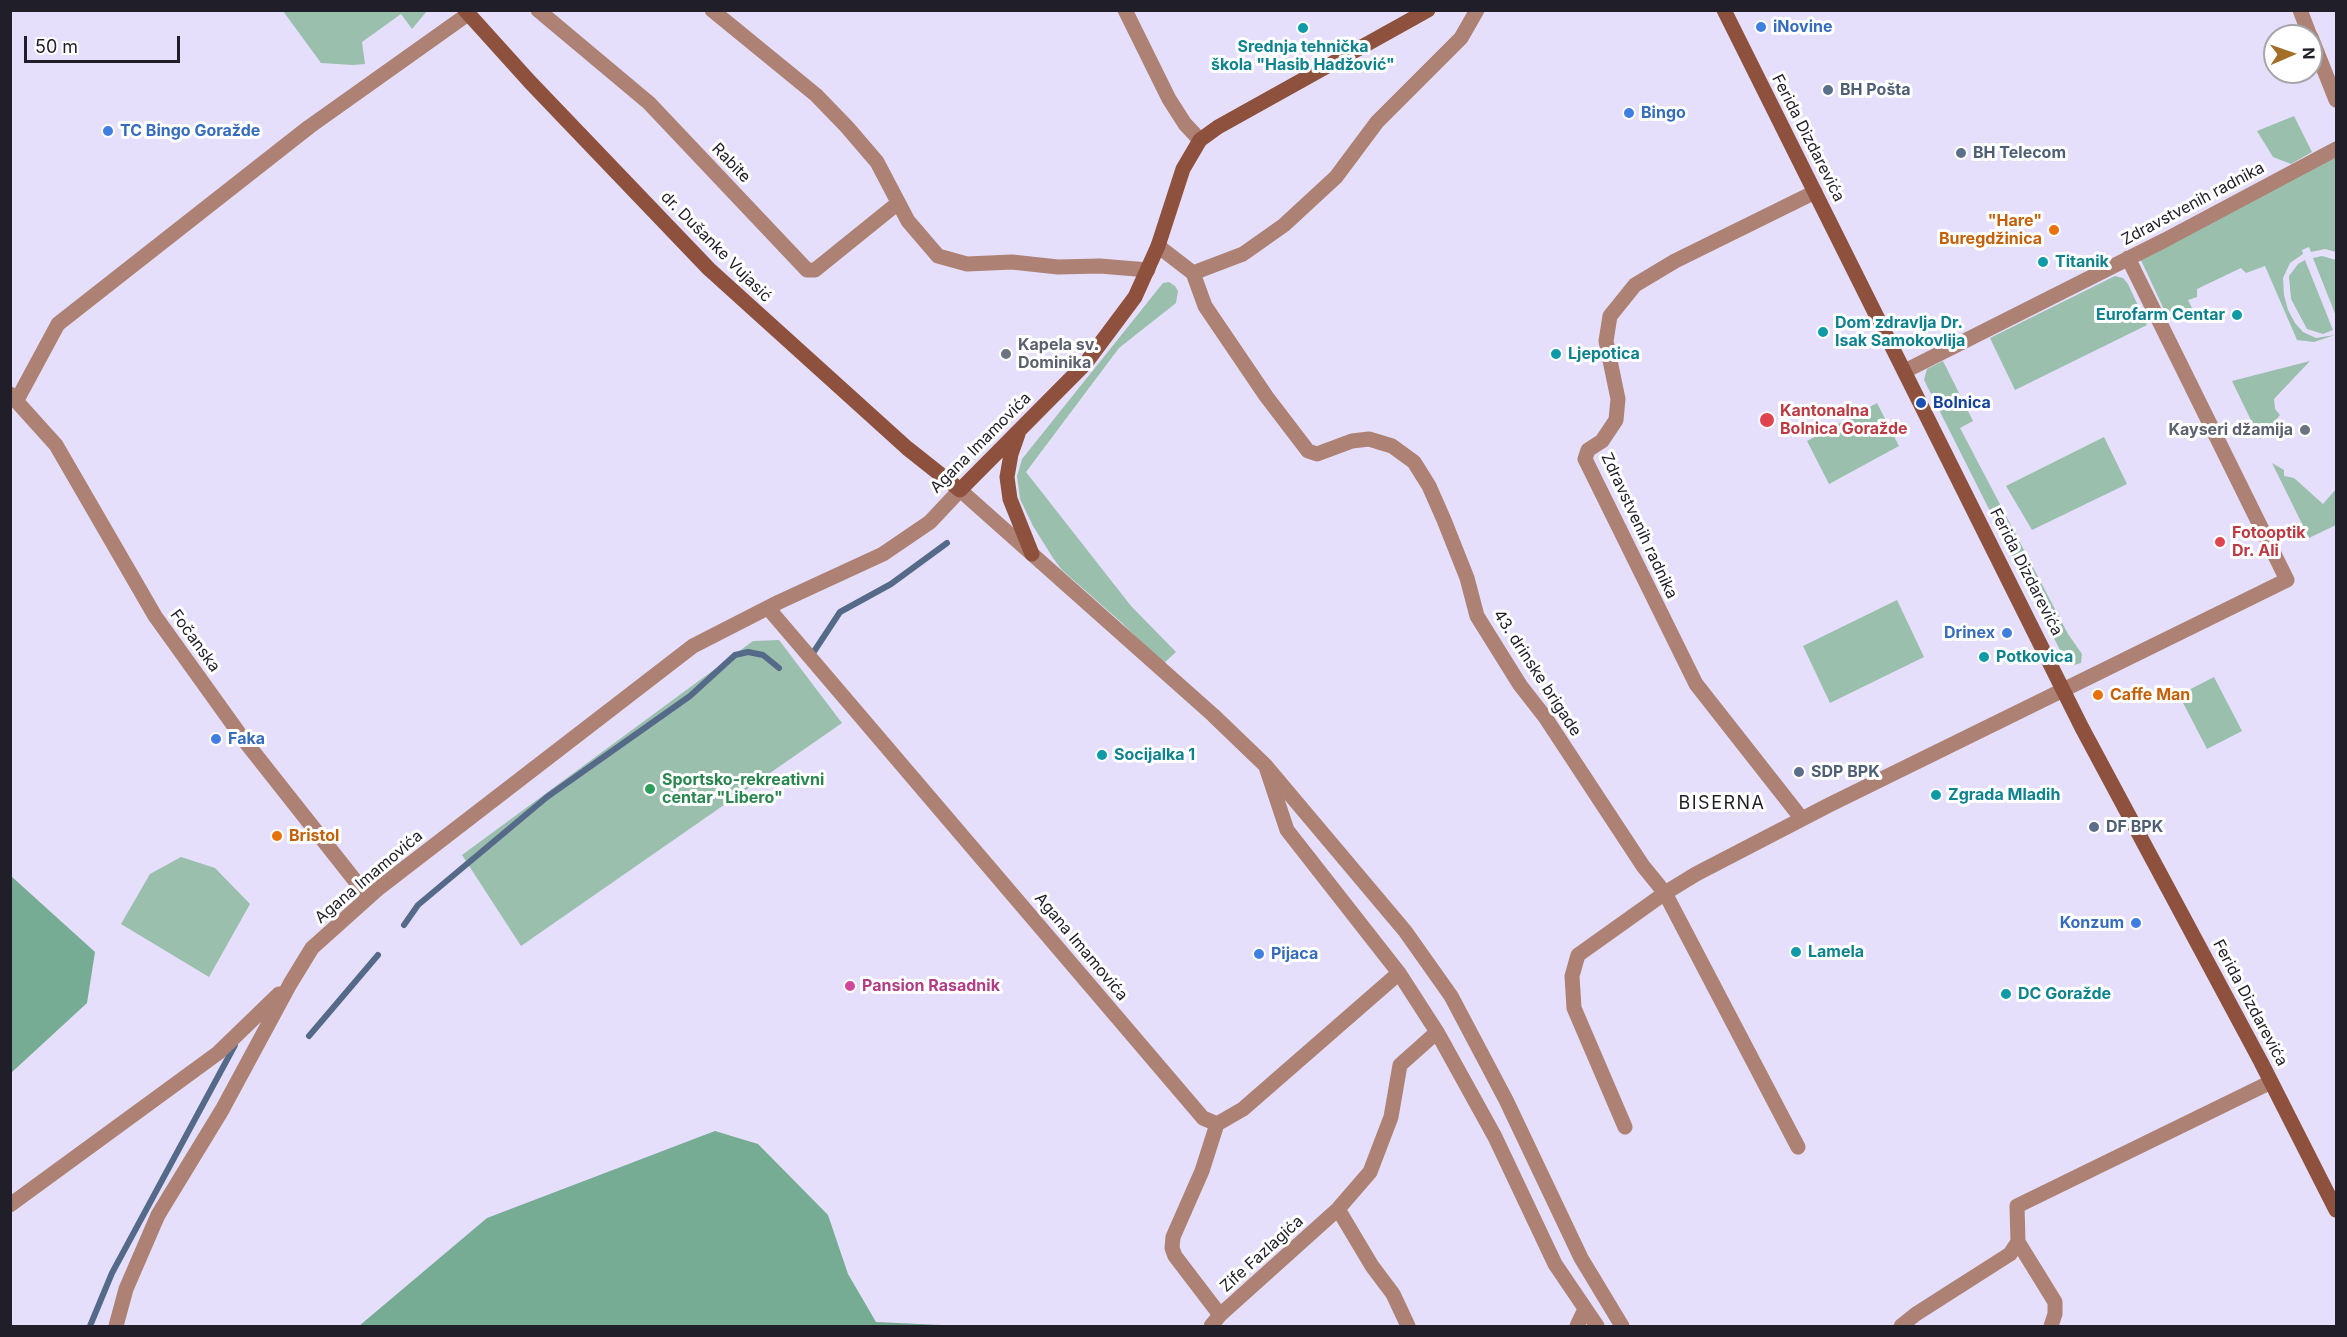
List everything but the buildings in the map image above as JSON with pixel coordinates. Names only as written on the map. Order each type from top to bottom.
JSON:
[{"type":"main road","points":[[1200,140],[1218,127],[1428,10]]},
{"type":"main road","name":"Ferida Dizdarevića","points":[[1724,10],[2082,728],[2337,1210]]},
{"type":"main road","name":"dr. Dušanke Vujasić","points":[[466,12],[709,269],[889,433],[960,490]]},
{"type":"main road","name":"Agana Imamovića","points":[[960,490],[1085,364],[1135,297],[1158,246],[1183,169],[1200,140]]},
{"type":"main road","points":[[1020,430],[1011,454],[1007,477],[1010,499],[1032,554]]},
{"type":"street","name":"Rabite","points":[[538,10],[649,103],[807,270],[815,270],[898,203]]},
{"type":"street","points":[[712,10],[816,95],[877,162],[908,221],[938,256],[967,264],[1012,262],[1058,267],[1100,266],[1148,270]]},
{"type":"street","points":[[1125,10],[1169,99],[1185,124],[1200,140]]},
{"type":"street","points":[[1158,246],[1193,273],[1243,254],[1284,225],[1336,177],[1377,122],[1461,38],[1477,10]]},
{"type":"street","points":[[2300,10],[2306,24]]},
{"type":"street","points":[[14,397],[58,324],[309,127],[466,12]]},
{"type":"street","points":[[2323,66],[2337,100]]},
{"type":"street","name":"Zdravstvenih radnika","points":[[1905,371],[2337,150]]},
{"type":"street","name":"Zdravstvenih radnika","points":[[1802,819],[1696,684],[1585,459],[1588,450],[1602,441],[1616,420],[1618,399],[1606,341],[1610,316],[1635,285],[1675,261],[1815,192]]},
{"type":"street","points":[[1625,1127],[1574,1008],[1572,976],[1578,956],[1665,893],[1696,874],[1802,819],[2287,580],[2128,258]]},
{"type":"street","name":"43. drinske brigade","points":[[1193,273],[1205,306],[1266,396],[1308,451],[1317,454],[1352,441],[1369,439],[1392,446],[1414,462],[1429,486],[1444,520],[1467,578],[1477,616],[1520,685],[1545,717],[1643,866],[1665,893],[1798,1147]]},
{"type":"street","name":"Fočanska","points":[[14,397],[56,445],[155,616],[244,740],[368,897]]},
{"type":"street","points":[[960,490],[1204,707],[1266,766],[1405,931],[1451,996],[1506,1100],[1581,1258],[1622,1326]]},
{"type":"street","name":"Agana Imamovića","points":[[116,1326],[126,1289],[158,1215],[222,1110],[312,948],[368,897],[693,646],[883,554],[930,522],[960,490]]},
{"type":"street","name":"Agana Imamovića","points":[[768,608],[1203,1118],[1217,1124]]},
{"type":"street","points":[[1266,766],[1287,830],[1399,973],[1437,1032],[1495,1137],[1555,1264],[1597,1326]]},
{"type":"street","points":[[1216,1321],[1172,1248],[1173,1237],[1202,1171],[1217,1124],[1243,1109],[1399,973]]},
{"type":"street","points":[[10,1205],[218,1053],[290,984]]},
{"type":"street","name":"Zife Fazlagića","points":[[1216,1321],[1338,1209],[1371,1172],[1391,1117],[1400,1065],[1437,1032]]},
{"type":"street","points":[[2050,1326],[2055,1314],[2055,1302],[2018,1242],[2017,1206],[2271,1082]]},
{"type":"street","points":[[1338,1209],[1372,1266],[1393,1294],[1408,1326]]},
{"type":"street","points":[[1901,1326],[2010,1254],[2018,1242]]},
{"type":"street","points":[[1576,1326],[1585,1310]]},
{"type":"green space","points":[[283,11],[427,11],[412,29],[401,14],[362,42],[365,64],[352,65],[321,63]]},
{"type":"green space","points":[[2294,116],[2312,152],[2291,164],[2273,157],[2257,131]]},
{"type":"green space","points":[[2336,157],[2336,252],[2325,249],[2311,252],[2309,247],[2302,250],[2303,254],[2290,263],[2283,278],[2288,310],[2303,332],[2316,338],[2335,335],[2314,342],[2297,340],[2265,266],[2246,273],[2241,268],[2197,289],[2197,297],[2188,300],[2192,308],[2169,320],[2140,258]]},
{"type":"green space","points":[[2322,256],[2336,260],[2336,316],[2313,258]]},
{"type":"green space","points":[[2305,260],[2333,330],[2323,334],[2307,329],[2291,299],[2289,276],[2298,264]]},
{"type":"green space","points":[[2115,276],[2123,278],[2128,284],[2147,325],[2015,390],[1990,338]]},
{"type":"green space","points":[[1169,282],[1178,291],[1176,303],[1119,348],[1026,472],[1131,606],[1176,652],[1163,664],[1122,623],[1062,570],[1033,526],[1020,499],[1017,476],[1022,459],[1163,283]]},
{"type":"green space","points":[[1943,361],[1973,421],[1960,428],[2068,634],[2082,654],[2081,663],[2074,665],[2066,662],[1924,380],[1927,369]]},
{"type":"green space","points":[[2310,361],[2274,399],[2275,409],[2280,415],[2260,439],[2232,381]]},
{"type":"green space","points":[[1877,403],[1899,446],[1829,484],[1807,441]]},
{"type":"green space","points":[[2104,437],[2127,484],[2032,530],[2006,486]]},
{"type":"green space","points":[[2272,463],[2284,470],[2284,476],[2294,478],[2323,504],[2336,489],[2336,525],[2309,538]]},
{"type":"green space","points":[[1897,600],[1924,657],[1830,703],[1803,646]]},
{"type":"green space","name":"Sportsko-rekreativni centar \"Libero\"","points":[[779,640],[842,723],[521,946],[462,855],[753,641]]},
{"type":"green space","points":[[2214,677],[2242,731],[2207,749],[2179,695]]},
{"type":"green space","points":[[181,857],[215,868],[250,904],[209,977],[121,924],[150,874]]},
{"type":"green space","points":[[11,876],[95,952],[87,1003],[11,1073]]},
{"type":"green space","points":[[715,1131],[758,1144],[828,1215],[848,1274],[876,1322],[963,1326],[359,1326],[487,1218]]},
{"type":"waterway","points":[[813,653],[840,612],[891,584],[947,543]]},
{"type":"waterway","points":[[404,925],[418,905],[547,797],[690,696],[735,655],[748,652],[763,655],[779,668]]},
{"type":"waterway","points":[[309,1036],[378,955]]},
{"type":"waterway","points":[[90,1326],[112,1273],[235,1045]]},
{"type":"place","name":"iNovine","points":[[1761,27]]},
{"type":"place","name":"Srednja tehnička škola \"Hasib Hadžović\"","points":[[1303,28]]},
{"type":"place","name":"BH Pošta","points":[[1828,90]]},
{"type":"place","name":"Bingo","points":[[1629,113]]},
{"type":"place","name":"TC Bingo Goražde","points":[[108,131]]},
{"type":"place","name":"BH Telecom","points":[[1961,153]]},
{"type":"place","name":"\"Hare\" Buregdžinica","points":[[2054,230]]},
{"type":"place","name":"Titanik","points":[[2043,262]]},
{"type":"place","name":"Eurofarm Centar","points":[[2237,315]]},
{"type":"place","name":"Dom zdravlja Dr. Isak Samokovlija","points":[[1823,332]]},
{"type":"place","name":"Kapela sv. Dominika","points":[[1006,354]]},
{"type":"place","name":"Ljepotica","points":[[1556,354]]},
{"type":"place","name":"Bolnica","points":[[1921,403]]},
{"type":"place","name":"Kantonalna Bolnica Goražde","points":[[1767,420]]},
{"type":"place","name":"Kayseri džamija","points":[[2305,430]]},
{"type":"place","name":"Fotooptik Dr. Ali","points":[[2220,542]]},
{"type":"place","name":"Drinex","points":[[2007,633]]},
{"type":"place","name":"Potkovica","points":[[1984,657]]},
{"type":"place","name":"Caffe Man","points":[[2098,695]]},
{"type":"place","name":"Faka","points":[[216,739]]},
{"type":"place","name":"Socijalka 1","points":[[1102,755]]},
{"type":"place","name":"SDP BPK","points":[[1799,772]]},
{"type":"place","name":"Sportsko-rekreativni centar \"Libero\"","points":[[650,789]]},
{"type":"place","name":"Zgrada Mladih","points":[[1936,795]]},
{"type":"place","name":"DF BPK","points":[[2094,827]]},
{"type":"place","name":"Bristol","points":[[277,836]]},
{"type":"place","name":"Konzum","points":[[2136,923]]},
{"type":"place","name":"Lamela","points":[[1796,952]]},
{"type":"place","name":"Pijaca","points":[[1259,954]]},
{"type":"place","name":"Pansion Rasadnik","points":[[850,986]]},
{"type":"place","name":"DC Goražde","points":[[2006,994]]},
{"type":"district","name":"BISERNA","points":[[1722,804]]}]
